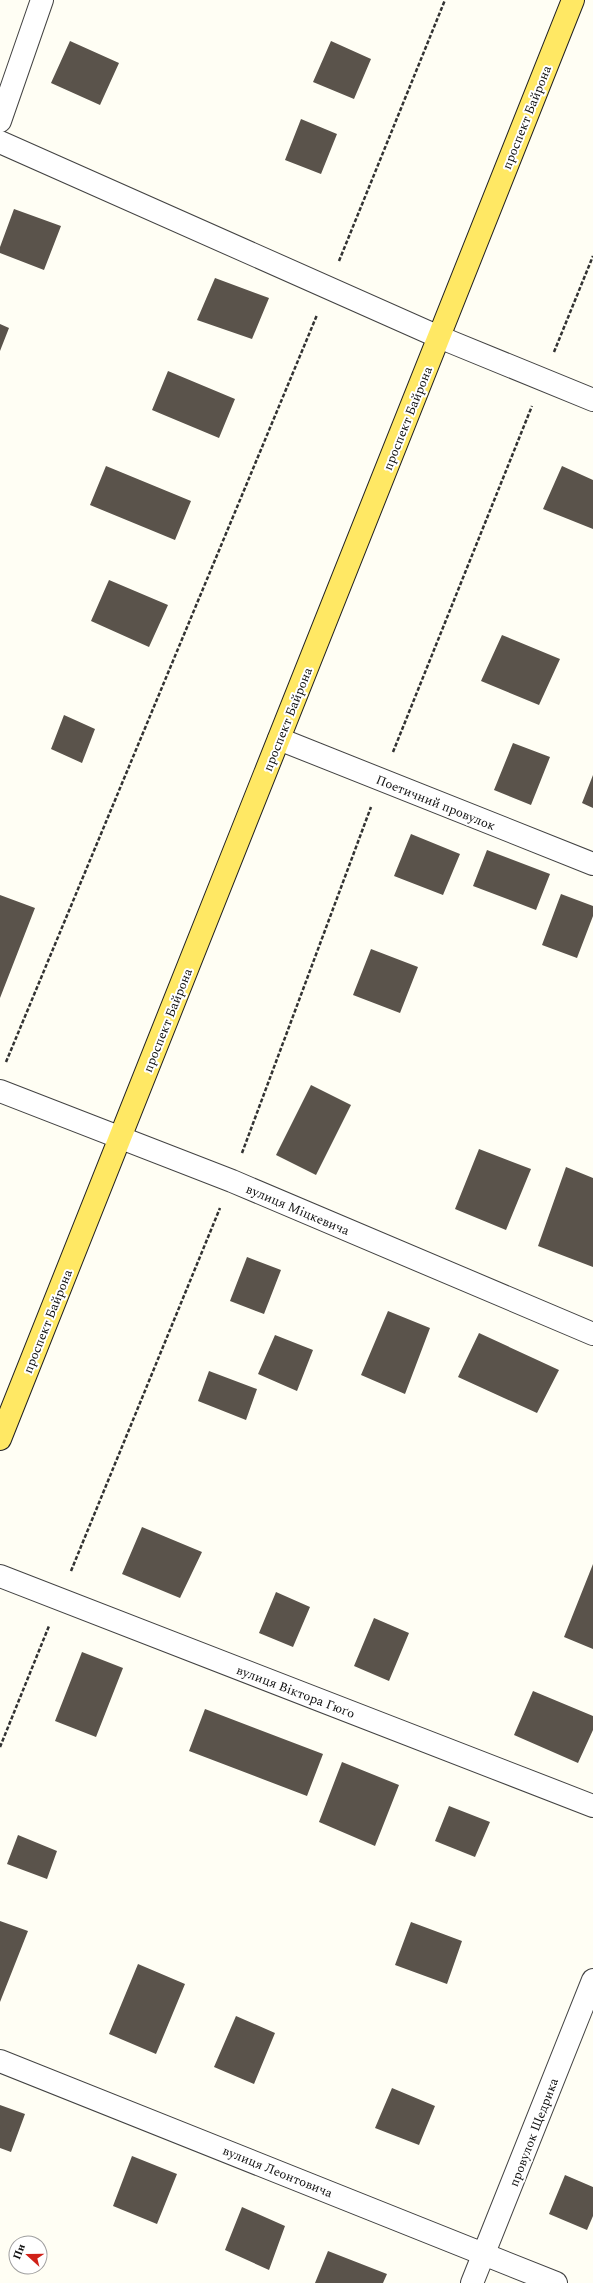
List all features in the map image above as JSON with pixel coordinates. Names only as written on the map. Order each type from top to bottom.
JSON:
[{"type":"main road","name":"проспект Байрона","points":[[0,1439],[573,0]]},
{"type":"street","points":[[0,121],[42,0]]},
{"type":"street","points":[[0,142],[439,337],[593,400]]},
{"type":"street","name":"Поетичний провулок","points":[[279,739],[593,864]]},
{"type":"street","name":"вулиця Міцкевича","points":[[0,1091],[232,1181],[593,1334]]},
{"type":"street","name":"вулиця Віктора Гюґо","points":[[0,1576],[593,1806]]},
{"type":"street","name":"провулок Щедрика","points":[[472,2283],[486,2254],[593,1980]]},
{"type":"street","name":"вулиця Леонтовича","points":[[0,2061],[556,2283]]},
{"type":"path","points":[[6,1063],[328,288],[445,0]]},
{"type":"path","points":[[0,1747],[232,1181],[382,780],[593,256]]},
{"type":"building","points":[[70,41],[119,63],[100,105],[51,83]]},
{"type":"building","points":[[331,41],[371,59],[354,99],[313,82]]},
{"type":"building","points":[[301,119],[337,134],[321,174],[285,160]]},
{"type":"building","points":[[14,209],[61,226],[44,270],[0,253],[0,247]]},
{"type":"building","points":[[215,278],[269,298],[252,339],[197,320]]},
{"type":"building","points":[[0,324],[9,328],[0,351]]},
{"type":"building","points":[[168,371],[235,399],[219,438],[152,410]]},
{"type":"building","points":[[106,466],[191,501],[175,540],[90,505]]},
{"type":"building","points":[[562,466],[593,480],[593,529],[543,509]]},
{"type":"building","points":[[109,580],[168,605],[149,647],[91,621]]},
{"type":"building","points":[[502,635],[560,659],[539,705],[481,681]]},
{"type":"building","points":[[64,715],[95,729],[82,763],[51,749]]},
{"type":"building","points":[[513,743],[550,757],[531,805],[494,790]]},
{"type":"building","points":[[593,775],[593,808],[582,803]]},
{"type":"building","points":[[411,834],[460,854],[443,895],[394,876]]},
{"type":"building","points":[[487,850],[550,874],[536,910],[473,886]]},
{"type":"building","points":[[561,894],[593,906],[593,916],[577,958],[542,945]]},
{"type":"building","points":[[0,895],[35,908],[0,998]]},
{"type":"building","points":[[371,949],[418,967],[400,1013],[353,995]]},
{"type":"building","points":[[311,1085],[351,1105],[316,1175],[276,1155]]},
{"type":"building","points":[[479,1149],[531,1169],[506,1230],[455,1209]]},
{"type":"building","points":[[566,1167],[593,1178],[593,1267],[538,1246]]},
{"type":"building","points":[[247,1257],[281,1270],[264,1314],[230,1301]]},
{"type":"building","points":[[388,1311],[430,1328],[405,1394],[361,1375]]},
{"type":"building","points":[[479,1333],[559,1370],[537,1413],[458,1377]]},
{"type":"building","points":[[275,1335],[313,1350],[297,1391],[258,1374]]},
{"type":"building","points":[[209,1371],[257,1389],[246,1420],[198,1401]]},
{"type":"building","points":[[142,1527],[202,1552],[180,1598],[122,1574]]},
{"type":"building","points":[[593,1564],[593,1649],[564,1637]]},
{"type":"building","points":[[276,1592],[310,1607],[293,1647],[259,1633]]},
{"type":"building","points":[[374,1618],[409,1633],[389,1681],[354,1666]]},
{"type":"building","points":[[82,1652],[123,1668],[96,1737],[55,1721]]},
{"type":"building","points":[[533,1691],[593,1716],[593,1730],[578,1763],[514,1735]]},
{"type":"building","points":[[205,1709],[323,1754],[307,1796],[189,1751]]},
{"type":"building","points":[[342,1762],[399,1785],[375,1846],[319,1822]]},
{"type":"building","points":[[449,1806],[490,1822],[475,1857],[435,1841]]},
{"type":"building","points":[[18,1835],[57,1851],[47,1879],[7,1864]]},
{"type":"building","points":[[0,1921],[28,1931],[0,2002]]},
{"type":"building","points":[[411,1922],[462,1941],[447,1984],[395,1965]]},
{"type":"building","points":[[138,1964],[185,1984],[156,2054],[109,2034]]},
{"type":"building","points":[[236,2016],[275,2033],[254,2084],[214,2067]]},
{"type":"building","points":[[392,2088],[435,2106],[419,2145],[375,2128]]},
{"type":"building","points":[[0,2105],[25,2114],[11,2152],[0,2148]]},
{"type":"building","points":[[132,2156],[177,2174],[157,2224],[113,2206]]},
{"type":"building","points":[[565,2175],[593,2187],[593,2216],[587,2230],[549,2214]]},
{"type":"building","points":[[242,2207],[285,2226],[269,2270],[225,2250]]},
{"type":"building","points":[[328,2251],[387,2274],[383,2283],[315,2283]]}]
